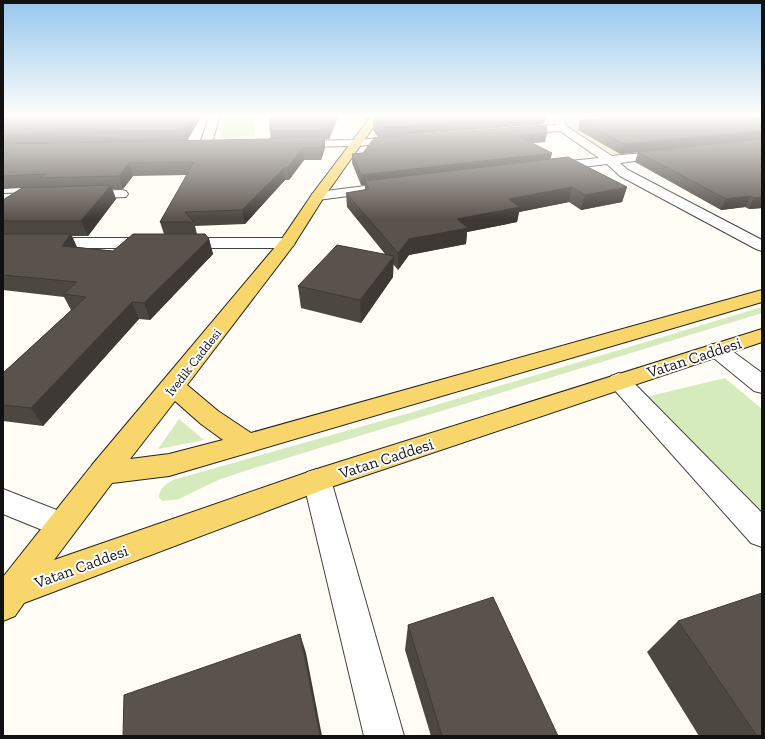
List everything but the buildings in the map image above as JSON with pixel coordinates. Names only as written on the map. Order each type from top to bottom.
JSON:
[{"type":"main road","name":"İvedik Caddesi","points":[[8,598],[102,473],[174,386],[287,243],[318,196],[352,149]]},
{"type":"main road","points":[[102,473],[170,465],[762,296]]},
{"type":"main road","name":"Vatan Caddesi","points":[[8,598],[317,480],[762,335]]},
{"type":"main road","points":[[174,386],[193,406],[217,425],[248,443]]},
{"type":"street","points":[[594,149],[624,172],[684,206],[762,246]]},
{"type":"street","points":[[539,169],[678,153]]},
{"type":"street","points":[[318,196],[389,187]]},
{"type":"street","points":[[74,196],[121,194]]},
{"type":"street","points":[[3,198],[50,196]]},
{"type":"street","points":[[3,243],[287,243]]},
{"type":"street","points":[[717,350],[762,385]]},
{"type":"street","points":[[619,381],[762,533]]},
{"type":"street","points":[[317,480],[384,736]]},
{"type":"street","points":[[3,502],[62,525]]},
{"type":"green space","points":[[605,149],[664,150],[616,156]]},
{"type":"green space","points":[[762,307],[762,313],[254,468],[218,480],[179,499],[163,501],[159,498],[161,489],[173,480],[413,412]]},
{"type":"green space","points":[[725,378],[762,409],[762,515],[646,397]]},
{"type":"green space","points":[[179,419],[204,440],[158,449]]}]
